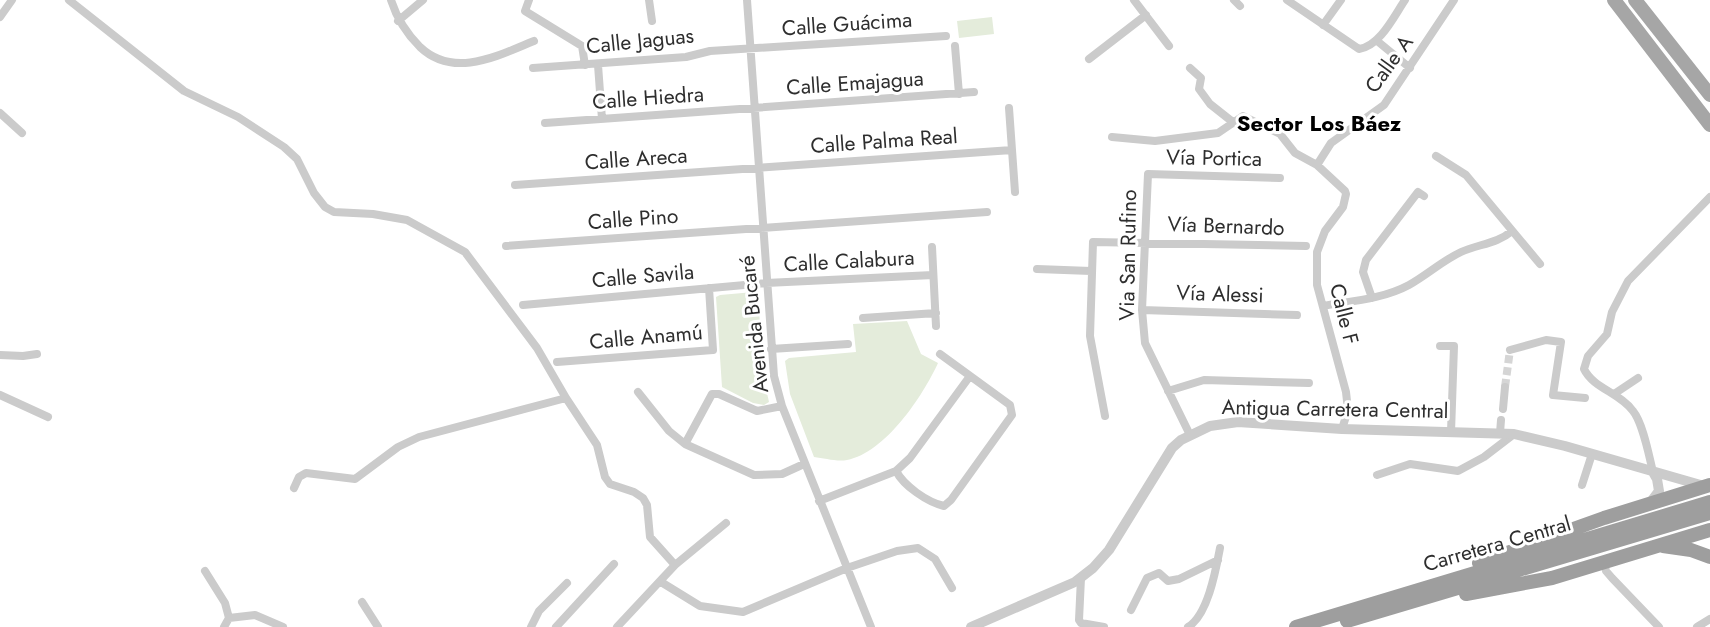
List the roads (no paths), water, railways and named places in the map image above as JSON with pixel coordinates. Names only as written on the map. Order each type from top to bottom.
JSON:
[{"type":"highway","points":[[1419,595],[1435,579],[1594,521],[1707,486]]},
{"type":"highway","name":"Carretera Central","points":[[1328,627],[1419,595],[1710,502]]},
{"type":"highway","name":"Carretera Central","points":[[1296,627],[1419,595],[1710,513]]},
{"type":"highway","points":[[1419,595],[1452,597],[1552,578],[1710,530]]},
{"type":"highway","points":[[1658,545],[1690,550],[1710,557]]},
{"type":"main road","points":[[1614,0],[1710,125]]},
{"type":"main road","points":[[1635,0],[1710,94]]},
{"type":"street","points":[[0,17],[12,0]]},
{"type":"street","points":[[69,0],[184,91],[238,117],[284,147],[297,159],[314,193],[325,207],[334,212],[373,214],[407,220],[465,252],[537,348],[597,445],[605,477],[610,484],[634,492],[643,498],[647,505],[650,537],[675,565]]},
{"type":"street","points":[[391,0],[398,21],[410,37],[426,53],[451,64],[493,58],[534,41]]},
{"type":"street","points":[[398,21],[423,0]]},
{"type":"street","points":[[529,0],[525,11],[582,46],[585,65]]},
{"type":"street","points":[[649,0],[652,21]]},
{"type":"street","name":"Avenida Bucaré","points":[[747,0],[774,376],[782,406],[804,464],[871,627]]},
{"type":"street","points":[[1134,0],[1169,46]]},
{"type":"street","points":[[1287,0],[1359,49],[1376,40],[1405,0]]},
{"type":"street","points":[[1323,25],[1341,0]]},
{"type":"street","name":"Calle A","points":[[1317,165],[1330,143],[1384,105],[1454,0]]},
{"type":"street","points":[[1089,59],[1146,15]]},
{"type":"street","name":"Calle Guácima","points":[[750,48],[946,36]]},
{"type":"street","points":[[1376,40],[1410,68]]},
{"type":"street","points":[[955,46],[959,94]]},
{"type":"street","name":"Calle Jaguas","points":[[533,68],[686,57],[710,51],[750,48]]},
{"type":"street","points":[[598,64],[602,119]]},
{"type":"street","points":[[1190,68],[1201,78],[1199,89],[1207,100],[1233,123]]},
{"type":"street","name":"Calle Emajagua","points":[[754,108],[974,92]]},
{"type":"street","name":"Calle Hiedra","points":[[545,123],[754,108]]},
{"type":"street","points":[[1009,108],[1015,192]]},
{"type":"street","points":[[0,113],[22,133]]},
{"type":"street","name":"Calle F","points":[[1112,137],[1155,141],[1218,133],[1243,116],[1281,134],[1295,153],[1317,165],[1339,185],[1346,194],[1343,207],[1324,231],[1317,252],[1317,285],[1346,393],[1348,410],[1342,429]]},
{"type":"street","name":"Calle Palma Real","points":[[759,168],[1012,150]]},
{"type":"street","points":[[1436,156],[1466,175],[1540,264]]},
{"type":"street","name":"Calle Areca","points":[[515,185],[759,168]]},
{"type":"street","name":"Vía Portica","points":[[1148,174],[1280,178]]},
{"type":"street","name":"Via San Rufino","points":[[1148,174],[1144,242],[1145,343],[1190,435]]},
{"type":"street","points":[[1372,298],[1364,272],[1366,260],[1418,192],[1425,196]]},
{"type":"street","points":[[1650,503],[1659,491],[1657,479],[1634,412],[1586,374],[1584,361],[1607,334],[1612,312],[1628,281],[1710,197]]},
{"type":"street","name":"Calle Pino","points":[[506,246],[987,212]]},
{"type":"street","points":[[1323,306],[1372,298],[1408,286],[1461,252],[1495,242],[1512,231]]},
{"type":"street","name":"Vía Bernardo","points":[[1091,271],[1093,242],[1306,246]]},
{"type":"street","points":[[932,247],[936,326]]},
{"type":"street","points":[[1037,269],[1091,271],[1090,336],[1105,416]]},
{"type":"street","name":"Calle Calabura","points":[[766,282],[933,275]]},
{"type":"street","name":"Calle Savila","points":[[524,305],[766,282]]},
{"type":"street","name":"Calle Anamú","points":[[557,362],[713,350],[709,288]]},
{"type":"street","name":"Vía Alessi","points":[[1143,310],[1297,315]]},
{"type":"street","points":[[863,318],[936,313]]},
{"type":"street","points":[[1510,350],[1546,340],[1561,342],[1553,395],[1585,398]]},
{"type":"street","points":[[771,349],[848,344]]},
{"type":"street","points":[[1440,346],[1454,346],[1451,432]]},
{"type":"street","points":[[0,355],[37,354]]},
{"type":"street","points":[[896,471],[900,479],[934,503],[944,506],[951,500],[1012,415],[1010,405],[940,354]]},
{"type":"street","points":[[819,501],[896,471],[910,458],[970,376]]},
{"type":"street","points":[[1614,394],[1638,378]]},
{"type":"street","points":[[1168,391],[1204,380],[1309,383]]},
{"type":"street","points":[[1503,409],[1505,387]]},
{"type":"street","points":[[638,392],[669,432],[685,444],[754,476],[782,474],[804,464]]},
{"type":"street","points":[[685,444],[712,394],[719,394],[757,411],[782,406]]},
{"type":"street","points":[[0,395],[48,417]]},
{"type":"street","points":[[294,488],[299,477],[306,473],[355,479],[398,447],[419,437],[566,398]]},
{"type":"street","points":[[1500,433],[1501,420]]},
{"type":"street","name":"Antigua Carretera Central","points":[[971,627],[1058,590],[1094,568],[1109,550],[1172,448],[1190,435],[1210,426],[1238,422],[1342,429],[1514,434],[1707,486]]},
{"type":"street","points":[[1377,475],[1410,464],[1458,471],[1484,457],[1514,434]]},
{"type":"street","points":[[1582,485],[1592,454]]},
{"type":"street","points":[[617,627],[675,565],[726,523]]},
{"type":"street","points":[[661,582],[700,606],[743,612],[847,568],[897,551],[918,548],[935,559],[951,588]]},
{"type":"street","points":[[1188,627],[1200,615],[1214,579],[1220,548]]},
{"type":"street","points":[[1131,610],[1147,578],[1159,573],[1168,581],[1179,579],[1201,566],[1218,560]]},
{"type":"street","points":[[1604,562],[1606,571],[1659,627]]},
{"type":"street","points":[[556,627],[614,564]]},
{"type":"street","points":[[205,571],[225,603],[229,618],[224,627]]},
{"type":"street","points":[[1081,578],[1079,620],[1081,623],[1104,627]]},
{"type":"street","points":[[531,627],[539,610],[567,583]]},
{"type":"street","points":[[362,602],[378,627]]},
{"type":"street","points":[[229,618],[255,615],[283,627]]},
{"type":"street","points":[[1697,627],[1710,619]]},
{"type":"tunnel","points":[[1505,387],[1510,350]]},
{"type":"district","name":"Sector Los Báez","points":[[1319,123]]}]
